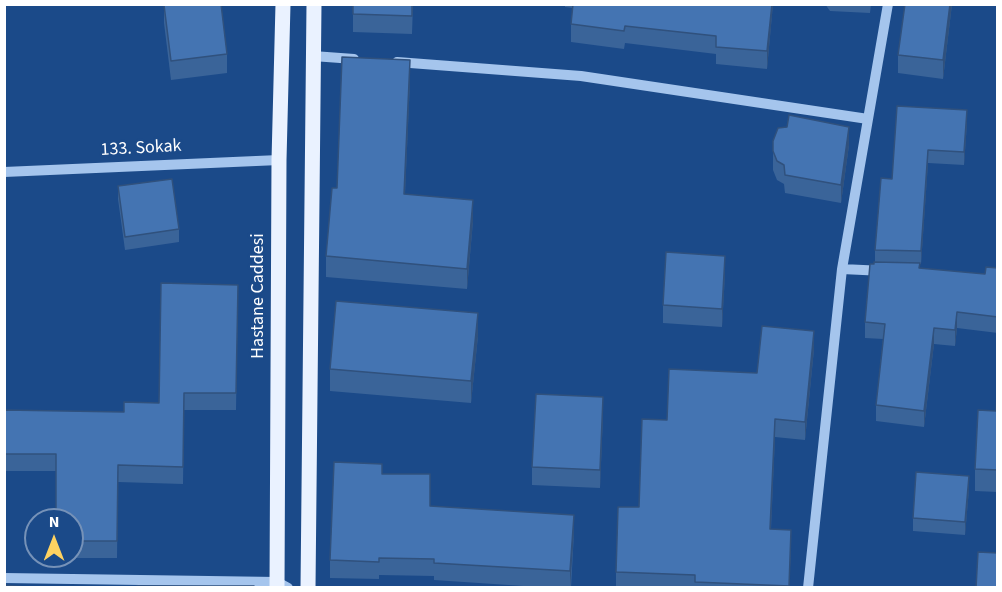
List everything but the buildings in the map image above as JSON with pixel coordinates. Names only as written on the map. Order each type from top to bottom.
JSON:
[{"type":"main road","name":"Hastane Caddesi","points":[[281,586],[279,160],[283,4]]},
{"type":"main road","points":[[308,588],[314,4]]},
{"type":"street","points":[[808,588],[842,269],[888,4]]},
{"type":"street","points":[[312,56],[371,60]]},
{"type":"street","points":[[382,61],[580,76],[868,119]]},
{"type":"street","name":"133. Sokak","points":[[4,172],[279,160]]},
{"type":"street","points":[[842,269],[890,271]]},
{"type":"street","points":[[4,578],[281,586]]}]
